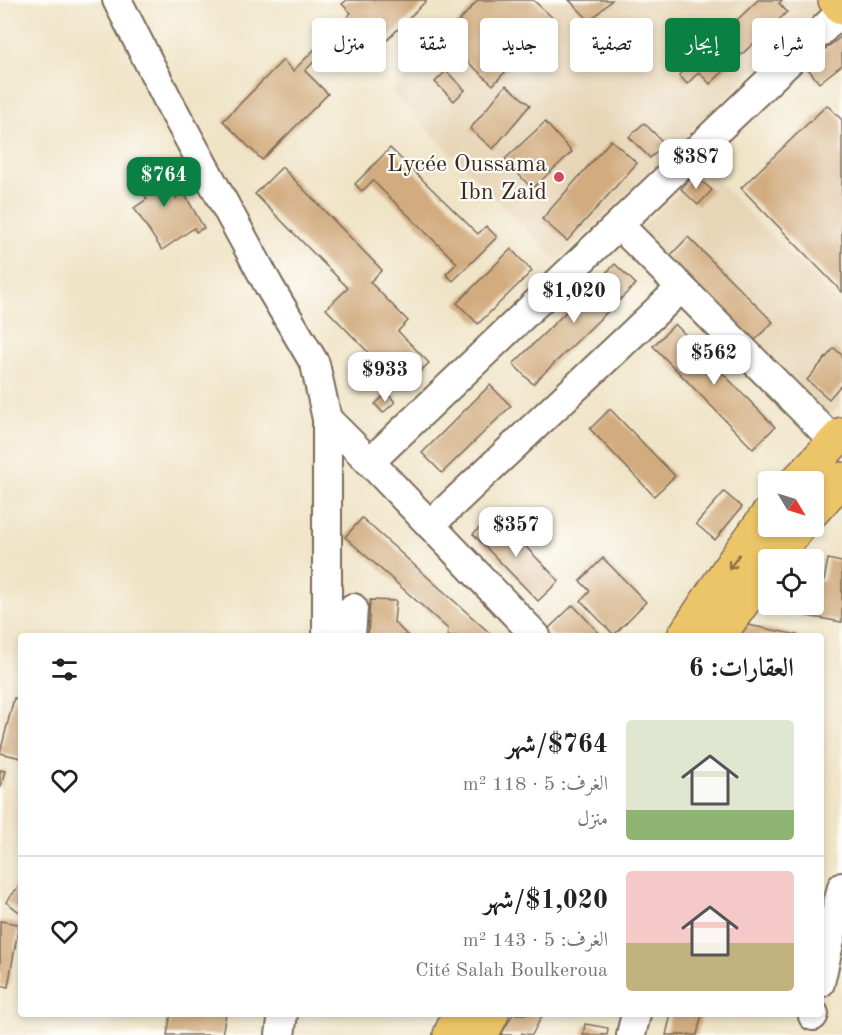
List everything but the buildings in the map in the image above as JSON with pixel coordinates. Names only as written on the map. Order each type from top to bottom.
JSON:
[{"type":"main road","points":[[835,0],[842,10]]},
{"type":"main road","points":[[806,471],[838,438]]},
{"type":"main road","points":[[824,499],[842,479]]},
{"type":"main road","points":[[686,633],[758,528]]},
{"type":"main road","points":[[781,549],[791,537]]},
{"type":"main road","points":[[721,633],[758,581]]},
{"type":"main road","points":[[450,1035],[458,1017]]},
{"type":"main road","points":[[481,1035],[490,1017]]},
{"type":"street","points":[[117,0],[258,265],[315,364],[327,419],[327,633]]},
{"type":"street","points":[[370,462],[842,10]]},
{"type":"street","points":[[619,225],[681,288],[838,438]]},
{"type":"street","points":[[430,525],[681,288]]},
{"type":"street","points":[[327,419],[533,633]]},
{"type":"street","points":[[351,633],[353,608]]},
{"type":"street","points":[[824,966],[842,887]]},
{"type":"street","points":[[280,1035],[283,1017]]},
{"type":"street","points":[[632,1035],[635,1017]]},
{"type":"shaded area","name":"Lycée Oussama Ibn Zaid","points":[[482,0],[813,0],[820,7],[809,18],[752,18],[753,72],[557,261],[392,93],[412,72],[468,72],[468,18],[465,18]]},
{"type":"shaded area","points":[[705,168],[842,308],[842,404],[826,420],[637,231]]},
{"type":"place","name":"Lycée Oussama Ibn Zaid","points":[[559,177]]}]
